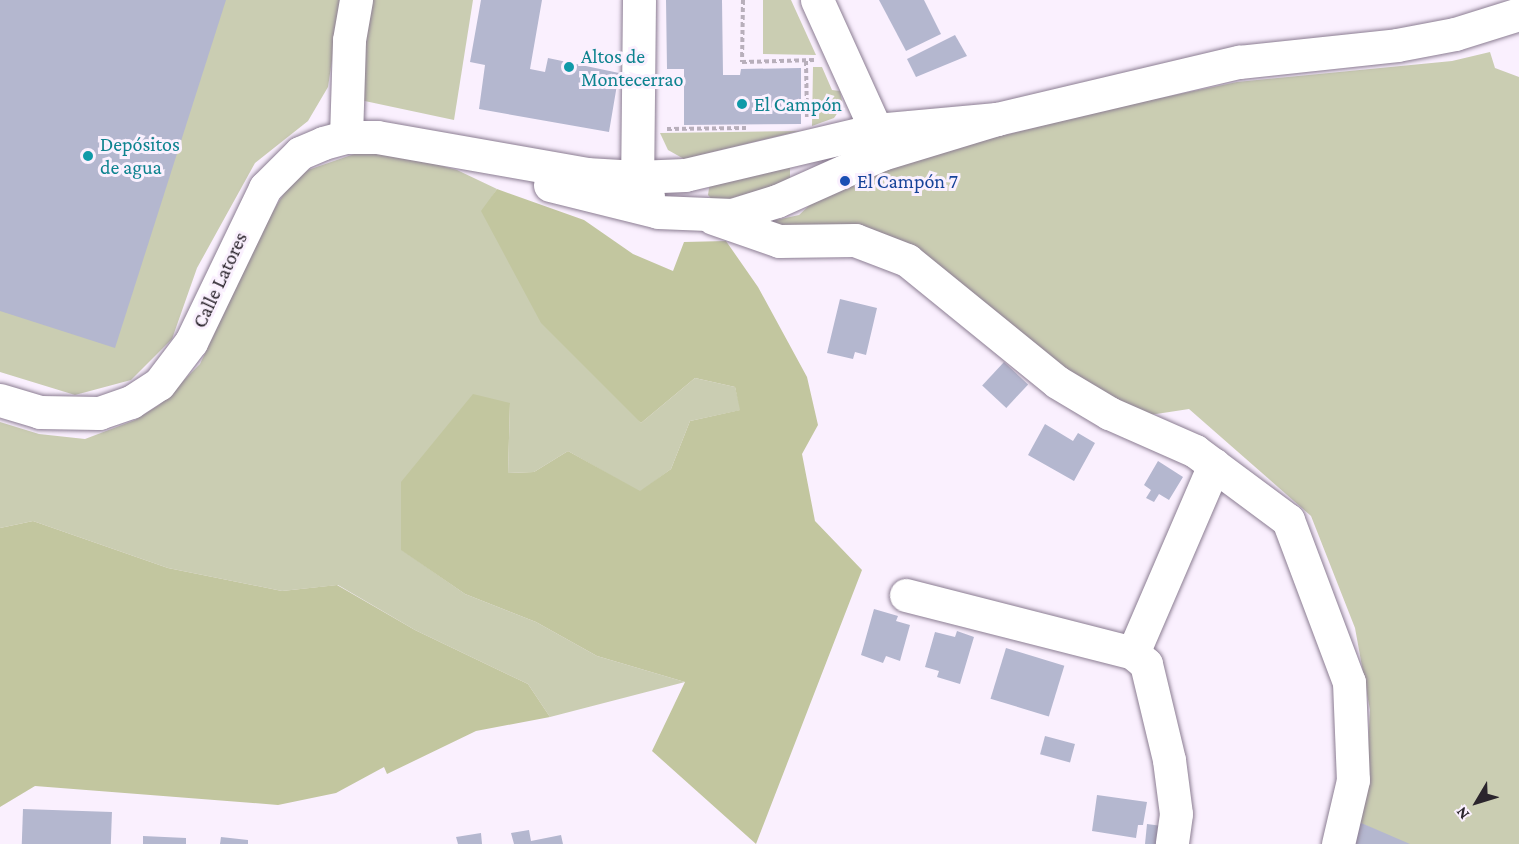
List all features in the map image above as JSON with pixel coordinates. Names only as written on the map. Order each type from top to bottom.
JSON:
[{"type":"street","points":[[346,137],[349,40],[356,0]]},
{"type":"street","points":[[639,0],[637,177],[658,212]]},
{"type":"street","points":[[817,0],[876,130]]},
{"type":"street","points":[[708,217],[757,209],[807,184],[882,154],[997,119],[1239,62],[1397,45],[1455,34],[1519,14]]},
{"type":"street","points":[[435,147],[586,174],[637,177],[685,175],[876,130],[997,119]]},
{"type":"street","points":[[807,184],[817,167],[843,156],[876,130]]},
{"type":"street","name":"Calle Latores","points":[[0,400],[40,412],[99,413],[131,402],[159,384],[191,342],[265,188],[300,153],[346,137],[377,137],[435,147]]},
{"type":"street","points":[[435,147],[580,195],[658,212],[708,217],[779,241],[855,240],[906,260],[1058,382],[1109,412],[1196,451],[1288,520],[1349,682],[1353,780],[1338,844]]},
{"type":"street","points":[[1133,653],[1214,465]]},
{"type":"street","points":[[906,595],[1133,653],[1146,664],[1169,760],[1176,814],[1172,844]]},
{"type":"path","points":[[743,0],[742,62],[806,61],[807,128]]},
{"type":"path","points":[[667,129],[749,128]]},
{"type":"green space","points":[[0,0],[341,0],[328,87],[308,121],[255,163],[197,268],[172,339],[131,380],[75,395],[0,372]]},
{"type":"green space","points":[[365,0],[473,0],[454,120],[360,100]]},
{"type":"green space","points":[[763,0],[791,0],[816,55],[763,54]]},
{"type":"green space","points":[[1490,52],[1495,68],[1519,77],[1519,844],[1407,844],[1358,822],[1366,782],[1370,710],[1355,628],[1311,516],[1189,409],[1143,416],[1059,370],[944,282],[763,223],[799,215],[828,188],[953,148],[1112,108],[1237,82],[1452,61]]},
{"type":"green space","points":[[813,67],[822,67],[832,90],[840,91],[843,105],[834,118],[812,126]]},
{"type":"green space","points":[[799,131],[684,159],[668,150],[660,133]]},
{"type":"green space","points":[[360,152],[395,153],[457,170],[497,189],[482,212],[641,423],[695,378],[735,387],[741,410],[690,421],[671,469],[640,492],[568,451],[534,472],[508,473],[510,403],[402,482],[402,550],[465,594],[536,622],[597,656],[685,682],[550,717],[528,684],[415,630],[338,585],[282,591],[168,568],[33,521],[0,528],[0,422],[39,434],[85,439],[135,420],[159,405],[200,364],[269,217],[290,184],[308,170]]},
{"type":"green space","points":[[790,165],[790,181],[715,203],[708,195],[710,182]]},
{"type":"green space","points":[[497,189],[584,220],[633,254],[673,271],[684,242],[726,241],[758,287],[807,377],[818,425],[802,454],[815,521],[862,570],[756,844],[652,751],[685,682],[597,656],[536,622],[465,594],[401,550],[401,482],[473,394],[510,403],[508,473],[534,472],[568,451],[640,491],[671,469],[690,421],[740,410],[735,387],[695,378],[641,423],[541,323],[481,211]]},
{"type":"green space","points":[[33,521],[168,568],[282,591],[337,585],[415,630],[528,684],[550,717],[476,731],[387,774],[384,767],[336,793],[278,805],[35,786],[0,807],[0,528]]},
{"type":"building","name":"Depósitos de agua","points":[[0,0],[226,0],[115,348],[0,311]]},
{"type":"building","name":"Altos de Montecerrao","points":[[481,0],[542,0],[530,69],[545,72],[548,58],[619,73],[609,132],[479,109],[485,65],[470,62]]},
{"type":"building","name":"El Campón","points":[[666,0],[722,0],[723,75],[740,75],[741,69],[801,68],[801,124],[684,125],[684,69],[667,69]]},
{"type":"building","points":[[879,0],[924,0],[941,34],[906,51]]},
{"type":"building","points":[[955,35],[967,56],[916,77],[907,59]]},
{"type":"building","points":[[840,299],[877,308],[866,355],[855,352],[853,359],[827,353]]},
{"type":"building","points":[[1004,362],[1028,385],[1006,408],[982,385]]},
{"type":"building","points":[[1045,424],[1073,441],[1078,433],[1095,443],[1074,481],[1028,455]]},
{"type":"building","points":[[1158,461],[1183,477],[1169,500],[1159,494],[1154,502],[1146,498],[1151,490],[1144,485]]},
{"type":"building","points":[[874,609],[898,616],[896,621],[910,625],[900,661],[886,656],[883,663],[861,655]]},
{"type":"building","points":[[957,631],[974,637],[960,684],[937,677],[939,671],[925,667],[935,632],[955,637]]},
{"type":"building","points":[[1006,648],[1064,666],[1049,717],[991,699]]},
{"type":"building","points":[[1045,736],[1075,744],[1070,762],[1040,754]]},
{"type":"building","points":[[1097,795],[1147,802],[1143,825],[1138,825],[1136,838],[1092,831]]},
{"type":"building","points":[[23,809],[112,812],[111,844],[22,844]]},
{"type":"building","points":[[1359,822],[1410,844],[1356,844],[1353,841]]},
{"type":"building","points":[[1147,824],[1162,826],[1161,844],[1145,844]]},
{"type":"building","points":[[529,830],[531,841],[561,835],[563,844],[514,844],[511,833]]},
{"type":"building","points":[[481,833],[482,844],[458,844],[456,837]]},
{"type":"building","points":[[143,836],[186,838],[186,844],[143,844]]},
{"type":"building","points":[[221,837],[248,840],[248,844],[220,844]]},
{"type":"place","name":"Altos de Montecerrao","points":[[569,67]]},
{"type":"place","name":"El Campón","points":[[742,104]]},
{"type":"place","name":"Depósitos de agua","points":[[88,156]]},
{"type":"place","name":"El Campón 7","points":[[845,181]]}]
